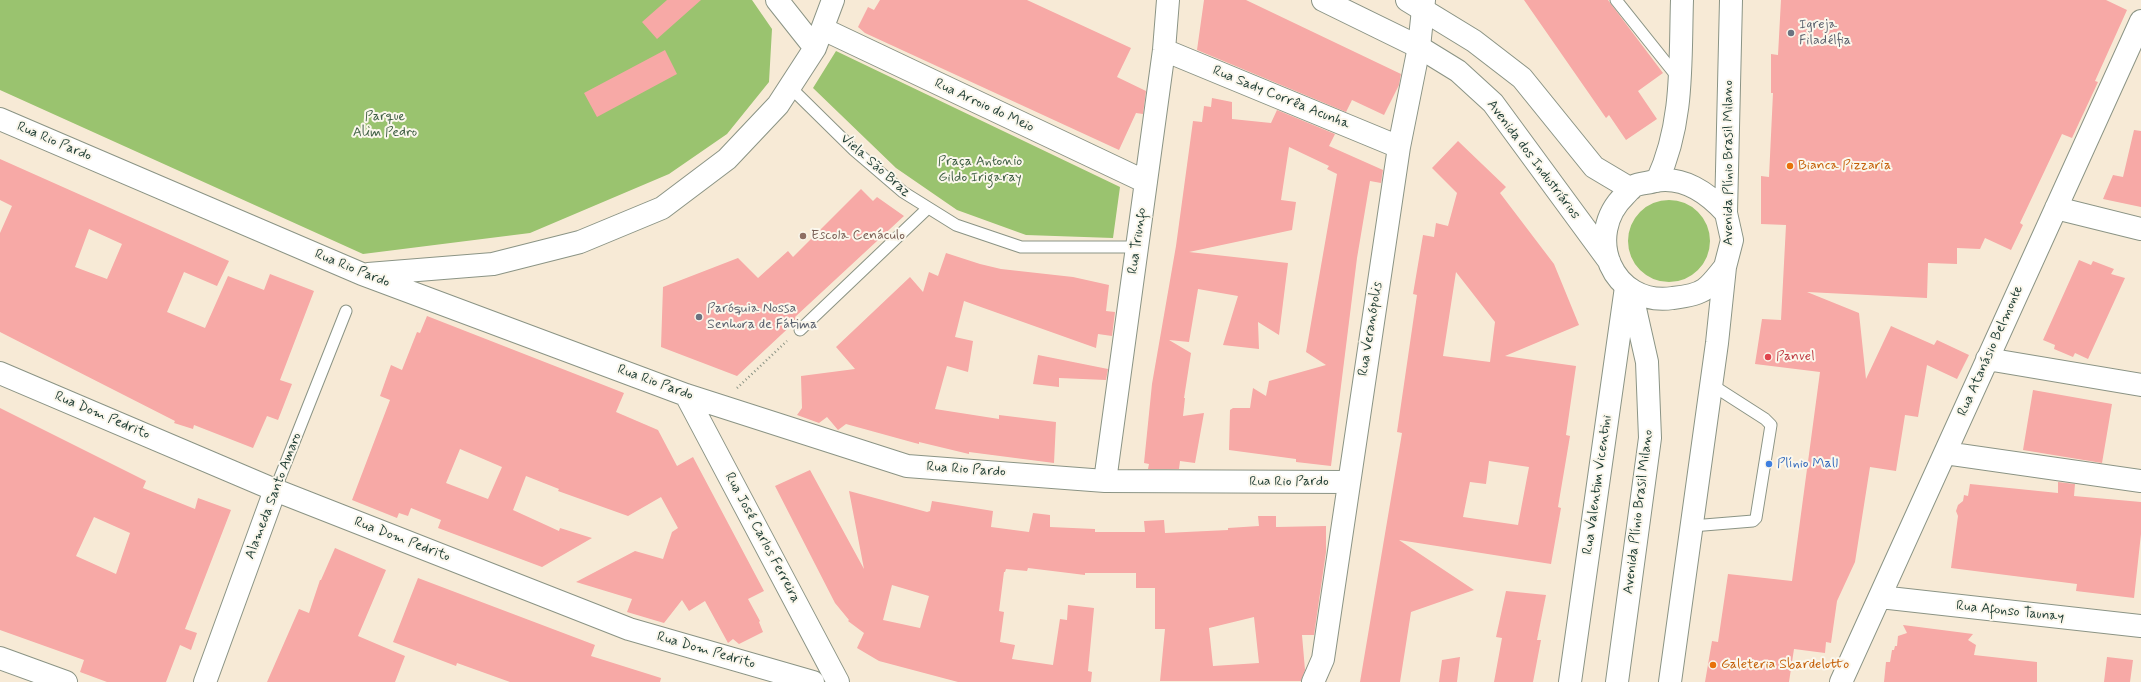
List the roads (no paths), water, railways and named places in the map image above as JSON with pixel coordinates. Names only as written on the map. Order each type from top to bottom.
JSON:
[{"type":"street","name":"Rua Arroio do Meio","points":[[777,0],[819,38],[1146,182]]},
{"type":"street","points":[[362,274],[493,264],[580,242],[662,208],[727,159],[778,105],[819,38],[833,0]]},
{"type":"street","name":"Rua Triunfo","points":[[1104,481],[1164,50],[1168,0]]},
{"type":"street","name":"Avenida dos Industriários","points":[[1323,0],[1418,47],[1458,71],[1493,104],[1609,261]]},
{"type":"street","points":[[1682,0],[1677,123],[1668,158],[1657,181],[1673,180],[1689,185],[1713,198],[1726,213]]},
{"type":"street","name":"Avenida Plínio Brasil Milano","points":[[1670,682],[1712,385],[1725,267],[1732,240],[1726,213],[1731,0]]},
{"type":"street","points":[[1418,3],[1474,41],[1522,78],[1594,167],[1631,189]]},
{"type":"street","name":"Rua Veranópolis","points":[[1313,682],[1323,659],[1348,482],[1399,147],[1418,47],[1418,3]]},
{"type":"street","name":"Rua Atanásio Belmonte","points":[[1841,682],[2141,21]]},
{"type":"street","name":"Rua Sady Corrêa Acunha","points":[[1164,50],[1399,147]]},
{"type":"street","name":"Rua Rio Pardo","points":[[0,119],[362,274],[686,395],[907,466],[1104,481],[1348,482]]},
{"type":"street","name":"Avenida Plínio Brasil Milano","points":[[1617,682],[1650,438],[1647,362],[1629,289],[1614,274],[1609,261],[1605,244],[1606,224],[1615,204],[1634,186],[1657,181]]},
{"type":"street","points":[[2056,208],[2141,229]]},
{"type":"street","points":[[1629,289],[1646,297],[1664,300],[1682,297],[1704,289],[1725,267]]},
{"type":"street","name":"Rua Valentim Vicentini","points":[[1570,682],[1629,289]]},
{"type":"street","points":[[1987,359],[2141,385]]},
{"type":"street","name":"Rua Dom Pedrito","points":[[0,373],[275,490],[629,629],[813,682]]},
{"type":"street","name":"Rua José Carlos Ferreira","points":[[686,395],[838,682]]},
{"type":"street","points":[[1945,453],[2141,481]]},
{"type":"street","name":"Alameda Santo Amaro","points":[[205,682],[275,490]]},
{"type":"street","name":"Rua Afonso Taunay","points":[[1880,597],[2141,626]]},
{"type":"street","points":[[0,658],[66,682]]},
{"type":"lane","points":[[1616,0],[1679,79]]},
{"type":"lane","name":"Viela São Braz","points":[[790,87],[854,150],[903,192],[956,225],[1021,247],[1137,247]]},
{"type":"lane","points":[[800,330],[928,208]]},
{"type":"lane","name":"Alameda Santo Amaro","points":[[275,490],[346,311]]},
{"type":"lane","points":[[1692,526],[1753,521],[1756,518],[1771,425],[1765,419],[1712,385]]},
{"type":"place","name":"Igreja Filadélfia","points":[[1791,33]]},
{"type":"place","name":"Bianca Pizzaria","points":[[1790,166]]},
{"type":"place","name":"Escola Cenáculo","points":[[803,236]]},
{"type":"place","name":"Paróquia Nossa Senhora de Fátima","points":[[699,317]]},
{"type":"place","name":"Panvel","points":[[1768,357]]},
{"type":"place","name":"Plínio Mall","points":[[1769,464]]},
{"type":"place","name":"Galeteria Sbardelotto","points":[[1713,665]]},
{"type":"park label","name":"Parque Alim Pedro","points":[[385,126]]},
{"type":"park label","name":"Praça Antonio Gildo Irigaray","points":[[980,170]]}]
